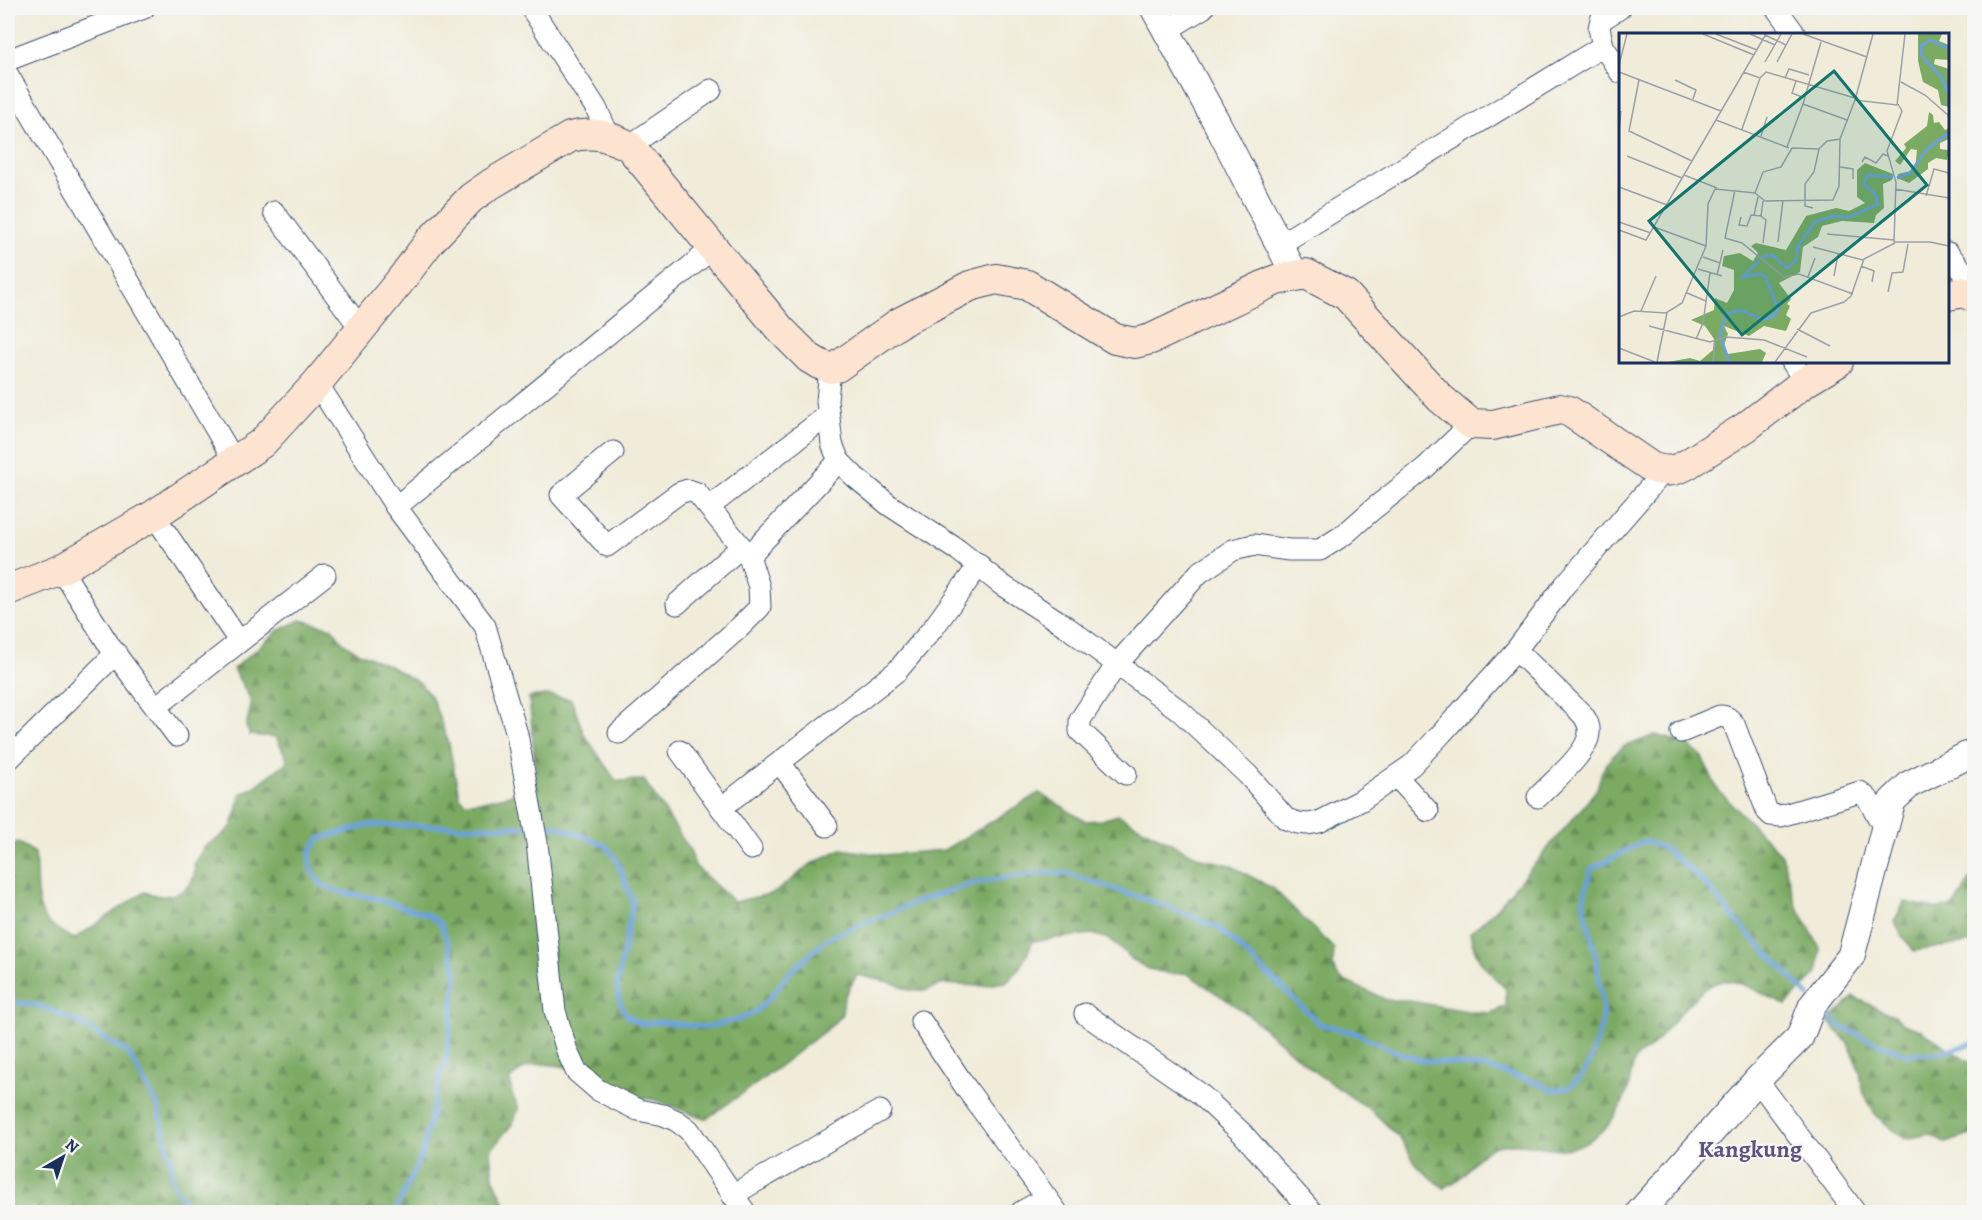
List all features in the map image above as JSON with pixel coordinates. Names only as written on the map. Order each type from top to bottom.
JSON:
[{"type":"main road","points":[[8,590],[61,569],[154,515],[262,442],[317,383],[429,241],[471,198],[570,137],[582,134],[619,141],[780,329],[809,358],[830,368],[837,367],[850,359],[899,323],[970,286],[996,279],[1027,285],[1115,339],[1135,343],[1151,339],[1276,280],[1306,274],[1346,296],[1440,398],[1471,424],[1493,426],[1560,409],[1569,411],[1651,467],[1664,471],[1675,471],[1746,427],[1799,372],[1834,363]]},
{"type":"street","points":[[8,60],[144,8]]},
{"type":"street","points":[[531,8],[619,141],[711,90]]},
{"type":"street","points":[[1203,8],[1161,19],[1295,275]]},
{"type":"street","points":[[1619,70],[1603,46],[1599,28],[1601,20],[1620,8]]},
{"type":"street","points":[[1776,8],[1794,33]]},
{"type":"street","points":[[1280,244],[1603,46]]},
{"type":"street","points":[[8,75],[235,462]]},
{"type":"street","points":[[274,212],[361,329]]},
{"type":"street","points":[[396,507],[713,248]]},
{"type":"street","points":[[1949,257],[1966,288]]},
{"type":"street","points":[[830,368],[827,401],[832,444],[839,461],[855,477],[979,565],[1002,585],[1064,625],[1179,710],[1248,775],[1286,819],[1298,823],[1319,822],[1360,801],[1412,765],[1515,650],[1564,586],[1664,471]]},
{"type":"street","points":[[317,383],[396,507],[485,626],[517,734],[537,843],[555,1011],[567,1051],[576,1071],[598,1090],[638,1110],[664,1115],[689,1130],[745,1212]]},
{"type":"street","points":[[709,507],[828,415]]},
{"type":"street","points":[[1126,774],[1080,731],[1080,720],[1117,664],[1199,573],[1233,550],[1254,545],[1288,550],[1320,549],[1345,534],[1425,468],[1471,424]]},
{"type":"street","points":[[614,452],[561,495],[607,546],[679,493],[688,490],[697,493],[745,552],[759,587],[760,607],[619,733]]},
{"type":"street","points":[[678,604],[745,552],[839,461]]},
{"type":"street","points":[[154,515],[239,641]]},
{"type":"street","points":[[722,808],[897,671],[934,627],[979,565]]},
{"type":"street","points":[[61,569],[116,653],[177,736]]},
{"type":"street","points":[[156,707],[325,575]]},
{"type":"street","points":[[1515,650],[1583,715],[1589,725],[1590,735],[1585,748],[1538,796]]},
{"type":"street","points":[[8,760],[116,653]]},
{"type":"street","points":[[1681,732],[1720,716],[1730,719],[1734,724],[1767,811],[1771,815],[1780,816],[1860,792],[1868,799],[1884,828]]},
{"type":"street","points":[[680,751],[752,849]]},
{"type":"street","points":[[1640,1212],[1759,1078],[1800,1037],[1812,1006],[1851,956],[1892,801],[1910,784],[1974,752]]},
{"type":"street","points":[[780,763],[827,826]]},
{"type":"street","points":[[1396,776],[1428,811]]},
{"type":"street","points":[[1085,1014],[1198,1093],[1242,1133],[1312,1212]]},
{"type":"street","points":[[921,1021],[966,1088],[1052,1205],[1021,1212]]},
{"type":"street","points":[[1759,1078],[1764,1089],[1855,1212]]},
{"type":"street","points":[[732,1195],[880,1111]]},
{"type":"green space","points":[[301,620],[332,628],[343,642],[357,652],[388,665],[420,683],[432,698],[449,744],[459,796],[465,802],[510,795],[536,774],[529,697],[546,695],[571,699],[584,734],[616,781],[644,780],[690,850],[695,866],[734,902],[774,893],[811,864],[841,849],[884,855],[944,850],[1039,793],[1085,821],[1101,820],[1118,815],[1188,852],[1204,859],[1228,864],[1274,889],[1334,949],[1333,966],[1336,974],[1342,980],[1387,1000],[1404,1000],[1473,1012],[1491,1013],[1506,1006],[1506,989],[1479,958],[1470,933],[1496,909],[1587,802],[1597,789],[1602,771],[1611,758],[1623,747],[1655,735],[1689,746],[1702,757],[1718,790],[1782,855],[1795,902],[1820,948],[1818,973],[1786,1005],[1737,983],[1723,981],[1713,984],[1694,998],[1653,1045],[1637,1057],[1623,1102],[1611,1121],[1597,1135],[1583,1144],[1570,1148],[1511,1144],[1491,1148],[1485,1151],[1464,1174],[1444,1188],[1418,1167],[1399,1137],[1373,1112],[1316,1073],[1246,1013],[1186,973],[1170,974],[1149,969],[1134,961],[1109,939],[1092,934],[1033,941],[1017,971],[1006,982],[980,986],[943,984],[927,990],[909,990],[893,983],[857,975],[844,997],[842,1014],[831,1026],[759,1082],[706,1119],[655,1100],[637,1098],[571,1068],[543,1064],[525,1068],[510,1079],[512,1094],[519,1109],[512,1124],[490,1151],[493,1177],[506,1206],[506,1212],[15,1212],[8,1200],[8,852],[17,842],[35,853],[38,897],[42,914],[52,926],[74,939],[144,892],[163,896],[183,891],[194,876],[194,863],[205,846],[219,838],[231,827],[240,794],[254,787],[288,761],[276,737],[250,735],[246,727],[251,705],[249,696],[233,669],[279,630]]},
{"type":"green space","points":[[1970,879],[1974,881],[1974,942],[1914,951],[1894,921],[1905,902],[1935,908],[1952,907]]},
{"type":"green space","points":[[1854,997],[1894,1016],[1906,1025],[1921,1030],[1969,1062],[1974,1061],[1974,1134],[1946,1143],[1930,1134],[1905,1139],[1875,1115],[1863,1091],[1860,1073],[1849,1044],[1828,1021]]},
{"type":"waterway","points":[[395,1212],[422,1154],[440,1076],[446,1060],[457,974],[440,923],[426,914],[374,898],[340,892],[321,884],[311,870],[310,852],[319,839],[369,825],[529,827]]},
{"type":"waterway","points":[[538,826],[555,825],[605,845],[616,859],[633,902],[617,984],[619,1000],[626,1015],[641,1024],[658,1022],[707,1027],[741,1019],[756,1011],[769,999],[789,973],[828,938],[922,900],[977,882],[1032,874],[1066,873],[1171,908],[1219,928],[1320,1024],[1355,1033],[1399,1053],[1421,1060],[1488,1068],[1538,1083],[1552,1090],[1568,1088],[1581,1077],[1590,1062],[1601,1027],[1603,1010],[1596,957],[1583,902],[1591,869],[1644,841],[1662,847],[1691,870],[1809,996]]},
{"type":"waterway","points":[[8,1002],[32,1004],[48,1009],[81,1024],[128,1053],[158,1106],[172,1168],[173,1185],[182,1199],[195,1212]]},
{"type":"waterway","points":[[1820,1007],[1840,1026],[1906,1054],[1940,1053],[1974,1043]]},
{"type":"district","name":"Kangkung","points":[[1750,1149]]}]
